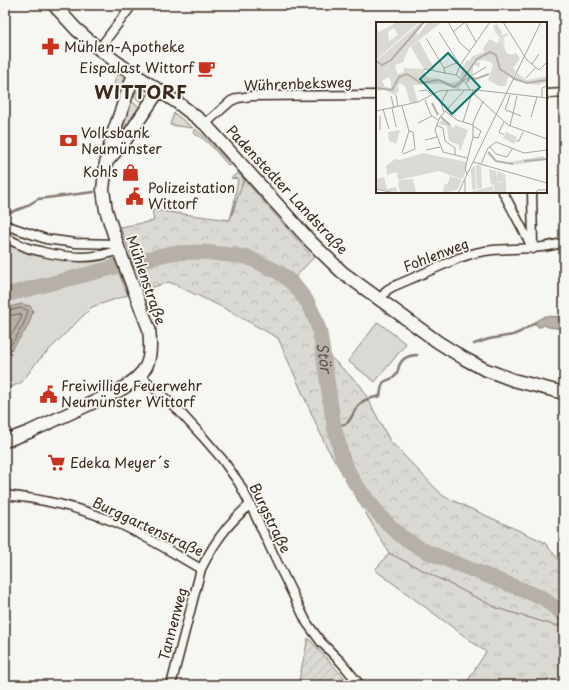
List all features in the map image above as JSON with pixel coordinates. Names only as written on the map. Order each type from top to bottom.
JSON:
[{"type":"street","points":[[54,5],[76,29],[99,49],[134,74],[160,90],[124,142],[106,163]]},
{"type":"street","points":[[99,49],[132,5]]},
{"type":"street","name":"Mühlenstraße","points":[[5,441],[29,432],[108,396],[132,383],[146,367],[149,358],[149,329],[106,210],[103,190],[106,163],[113,134],[134,74]]},
{"type":"street","name":"Padenstedter Landstraße","points":[[160,90],[187,109],[204,124],[311,242],[342,272],[438,342],[465,359],[513,380],[564,393]]},
{"type":"street","points":[[547,94],[564,93]]},
{"type":"street","name":"Wührenbeksweg","points":[[204,124],[231,101],[238,98],[252,96],[376,95]]},
{"type":"street","points":[[504,193],[533,248]]},
{"type":"street","points":[[532,193],[533,248]]},
{"type":"street","points":[[5,225],[46,239],[119,249]]},
{"type":"street","points":[[5,238],[29,248],[55,255],[72,257],[91,256],[112,252],[119,249]]},
{"type":"street","name":"Fohlenweg","points":[[380,300],[392,286],[470,254],[492,250],[533,248],[564,242]]},
{"type":"street","name":"Burgstraße","points":[[140,375],[179,411],[202,436],[219,455],[239,483],[307,623],[321,642],[341,662],[360,685]]},
{"type":"street","name":"Burggartenstraße","points":[[5,495],[62,504],[95,514],[141,535],[201,569],[207,556],[227,528],[250,504]]},
{"type":"street","name":"Tannenweg","points":[[171,685],[201,569]]},
{"type":"green space","points":[[119,74],[124,81],[123,90],[115,85],[115,79]]},
{"type":"green space","points":[[138,91],[145,93],[147,98],[144,103],[132,96]]},
{"type":"green space","points":[[130,101],[142,108],[120,136],[118,135]]},
{"type":"green space","points":[[174,113],[193,128],[170,125]]},
{"type":"green space","points":[[195,129],[206,138],[231,165],[229,166],[213,148],[199,136],[194,134]]},
{"type":"green space","points":[[238,173],[244,179],[230,220],[238,179],[231,178]]},
{"type":"green space","points":[[244,179],[313,258],[291,282],[308,303],[315,318],[320,333],[322,349],[361,386],[390,441],[443,496],[544,542],[564,566],[564,623],[557,626],[497,608],[389,553],[325,444],[278,338],[220,306],[169,282],[144,290],[120,227],[154,221],[152,210],[230,220]]},
{"type":"green space","points":[[5,243],[26,252],[64,260],[86,261],[112,257],[128,295],[92,307],[36,363],[22,382],[5,390]]},
{"type":"green space","points":[[378,322],[406,344],[375,382],[348,361]]},
{"type":"green space","points":[[389,553],[497,608],[557,626],[564,623],[564,685],[465,685],[486,652],[375,570]]},
{"type":"green space","points":[[308,638],[351,685],[298,685]]},
{"type":"water","points":[[22,304],[30,306],[33,310],[30,321],[25,331],[11,350],[5,353],[5,308]]},
{"type":"water","points":[[545,316],[564,317],[564,329],[544,325],[538,327],[533,323]]},
{"type":"waterway","points":[[5,211],[11,212],[25,207],[38,199],[94,192]]},
{"type":"waterway","name":"Stör","points":[[5,295],[171,253],[203,252],[247,257],[277,271],[291,282],[299,291],[308,303],[315,318],[320,333],[334,426],[343,460],[354,482],[384,520],[401,536],[425,551],[543,598],[564,615]]},
{"type":"waterway","points":[[474,344],[489,339],[513,335],[535,323]]},
{"type":"waterway","points":[[334,426],[347,423],[359,404],[368,399],[380,396],[383,383],[395,377],[402,361],[409,356],[417,355]]},
{"type":"place","name":"Mühlen-Apotheke","points":[[51,47]]},
{"type":"place","name":"Eispalast Wittorf","points":[[207,68]]},
{"type":"place","name":"Volksbank Neumünster","points":[[68,141]]},
{"type":"place","name":"Kohls","points":[[131,172]]},
{"type":"place","name":"Polizeistation Wittorf","points":[[135,196]]},
{"type":"place","name":"Freiwillige Feuerwehr Neumünster Wittorf","points":[[48,394]]},
{"type":"place","name":"Edeka Meyer´s","points":[[57,463]]},
{"type":"district","name":"WITTORF","points":[[141,93]]}]
